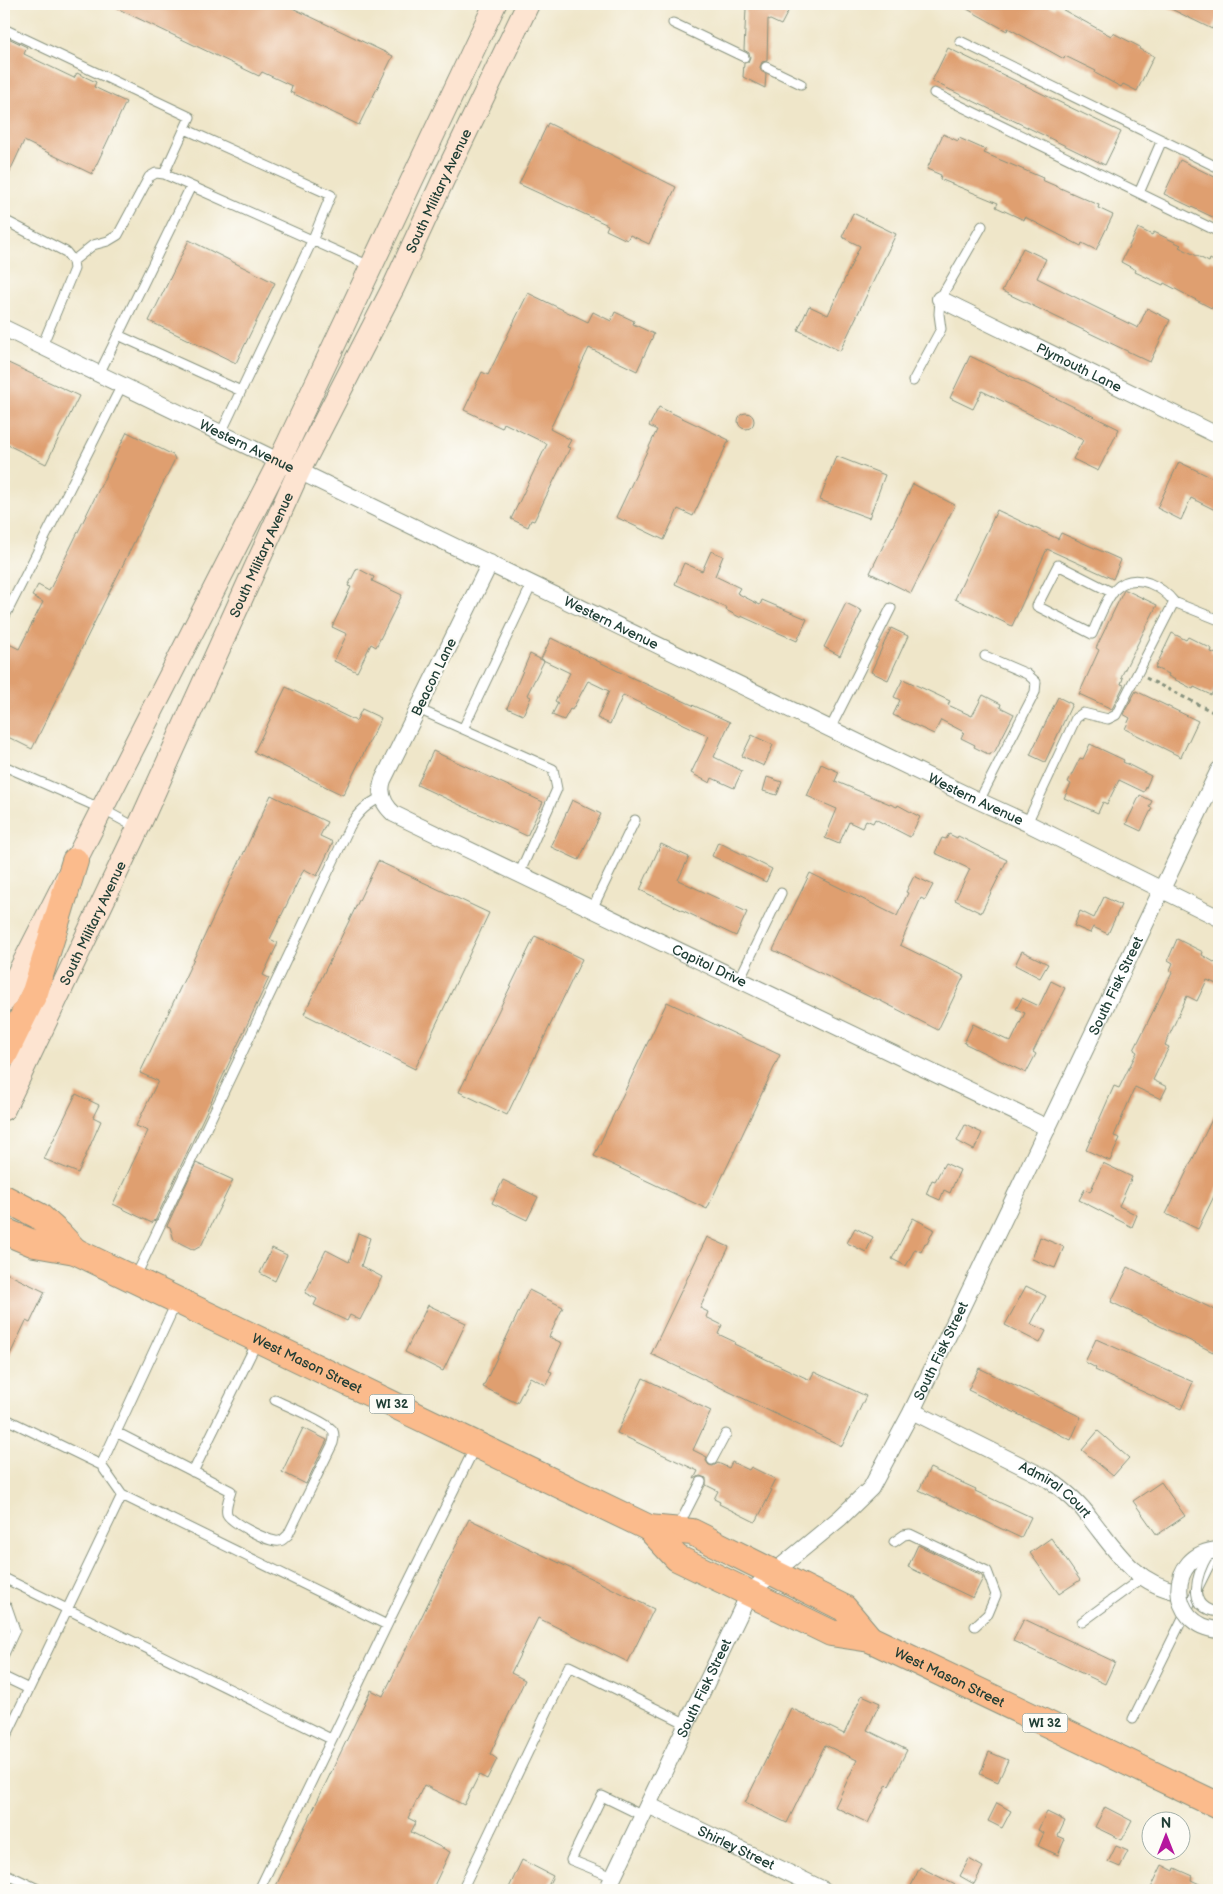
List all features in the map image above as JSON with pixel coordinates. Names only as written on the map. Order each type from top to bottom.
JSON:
[{"type":"main road","name":"South Military Avenue","points":[[4,1001],[279,462],[495,4]]},
{"type":"main road","name":"South Military Avenue","points":[[4,1109],[138,828],[300,471],[394,286],[528,4]]},
{"type":"main road","points":[[4,1055],[35,992],[75,861]]},
{"type":"main road","name":"West Mason Street","points":[[4,1198],[39,1216],[75,1251]]},
{"type":"main road","name":"West Mason Street","points":[[4,1231],[35,1244],[75,1251],[649,1528],[677,1558],[831,1633],[870,1640],[1219,1806]]},
{"type":"main road","name":"West Mason Street","points":[[649,1528],[692,1532],[844,1608],[870,1640]]},
{"type":"street","name":"Plymouth Lane","points":[[940,299],[1219,436]]},
{"type":"street","name":"Western Avenue","points":[[4,328],[1027,823],[1219,918]]},
{"type":"street","name":"Beacon Lane","points":[[381,795],[383,780],[490,564]]},
{"type":"street","name":"South Fisk Street","points":[[610,1883],[750,1592],[840,1518],[871,1488],[912,1411],[1219,770]]},
{"type":"street","name":"Capitol Drive","points":[[381,795],[387,807],[394,814],[1048,1128]]},
{"type":"street","name":"Admiral Court","points":[[912,1411],[1048,1479],[1079,1505],[1123,1561],[1142,1578],[1172,1591]]},
{"type":"street","points":[[1216,1554],[1197,1556],[1187,1566],[1172,1591],[1188,1616],[1210,1630],[1219,1630]]},
{"type":"street","name":"Shirley Street","points":[[646,1810],[824,1890]]},
{"type":"lane","points":[[673,23],[744,57]]},
{"type":"lane","points":[[4,29],[190,118],[164,174]]},
{"type":"lane","points":[[960,41],[1219,168]]},
{"type":"lane","points":[[766,68],[801,84]]},
{"type":"lane","points":[[934,93],[1219,232]]},
{"type":"lane","points":[[185,129],[331,195],[312,240],[221,433]]},
{"type":"lane","points":[[1138,193],[1162,140]]},
{"type":"lane","points":[[73,261],[93,245],[108,241],[118,235],[149,178],[156,173],[164,174],[370,266]]},
{"type":"lane","points":[[98,374],[191,186]]},
{"type":"lane","points":[[4,220],[66,252],[73,261],[74,269],[42,346]]},
{"type":"lane","points":[[913,381],[940,328],[940,299],[982,226]]},
{"type":"lane","points":[[118,335],[241,391]]},
{"type":"lane","points":[[4,618],[122,385]]},
{"type":"lane","points":[[1113,592],[1058,565],[1037,606],[1092,634],[1117,586],[1125,581],[1142,580],[1155,586],[1174,602],[1219,620]]},
{"type":"lane","points":[[463,729],[532,584]]},
{"type":"lane","points":[[1027,823],[1076,718],[1083,713],[1108,719],[1116,715],[1174,602]]},
{"type":"lane","points":[[830,729],[891,608]]},
{"type":"lane","points":[[979,801],[1036,687],[1036,682],[1027,674],[985,656]]},
{"type":"lane","points":[[418,709],[553,769],[557,789],[519,874]]},
{"type":"lane","points":[[4,766],[102,809],[138,828]]},
{"type":"lane","points":[[134,1280],[350,826],[357,814],[381,795]]},
{"type":"lane","points":[[592,909],[635,820]]},
{"type":"lane","points":[[739,980],[781,893]]},
{"type":"lane","points":[[101,1465],[178,1301]]},
{"type":"lane","points":[[193,1472],[258,1340]]},
{"type":"lane","points":[[116,1432],[231,1491],[227,1512],[234,1522],[278,1542],[288,1535],[334,1438],[333,1432],[325,1424],[275,1400]]},
{"type":"lane","points":[[4,1418],[101,1465],[122,1495],[387,1625]]},
{"type":"lane","points":[[712,1460],[726,1434]]},
{"type":"lane","points":[[259,1890],[476,1444]]},
{"type":"lane","points":[[676,1530],[701,1482]]},
{"type":"lane","points":[[4,1741],[122,1495]]},
{"type":"lane","points":[[894,1542],[904,1535],[910,1534],[987,1571],[996,1595],[988,1614],[975,1626]]},
{"type":"lane","points":[[1216,1554],[1198,1578],[1196,1588],[1200,1604],[1205,1609],[1219,1612]]},
{"type":"lane","points":[[1133,1719],[1216,1554]]},
{"type":"lane","points":[[4,1578],[331,1739]]},
{"type":"lane","points":[[1082,1622],[1142,1578]]},
{"type":"lane","points":[[4,1606],[7,1607],[7,1624],[14,1630],[4,1654]]},
{"type":"lane","points":[[462,1890],[569,1666],[686,1724]]},
{"type":"lane","points":[[4,1677],[29,1690]]},
{"type":"lane","points":[[610,1883],[571,1860],[602,1796],[646,1810]]},
{"type":"lane","points":[[4,1873],[40,1890]]},
{"type":"path","points":[[1137,674],[1219,715]]},
{"type":"building","points":[[108,4],[284,4],[393,56],[359,125],[290,92],[292,86],[262,72],[259,76]]},
{"type":"building","points":[[736,4],[792,4],[781,25],[768,19],[767,61],[762,62],[760,67],[761,71],[766,74],[765,88],[743,77],[744,63],[748,62],[750,57],[749,53],[744,50],[746,9]]},
{"type":"building","points":[[958,4],[1045,4],[1055,9],[1056,6],[1111,36],[1113,33],[1154,56],[1137,91],[1123,84],[1121,87],[1095,73],[1096,71],[1065,56],[1064,59],[1008,28],[1007,31]]},
{"type":"building","points":[[1161,4],[1215,4],[1219,6],[1219,14],[1212,29]]},
{"type":"building","points":[[4,36],[27,47],[24,54],[74,78],[77,73],[96,82],[94,87],[126,102],[92,174],[24,141],[4,184]]},
{"type":"building","points":[[948,48],[1121,132],[1105,165],[932,81]]},
{"type":"building","points":[[548,123],[676,187],[649,244],[630,235],[627,240],[606,230],[608,225],[519,184]]},
{"type":"building","points":[[943,134],[958,141],[959,138],[986,150],[984,153],[1043,178],[1042,180],[1099,205],[1098,208],[1113,215],[1096,250],[1082,243],[1081,246],[1025,217],[1024,220],[996,207],[998,203],[940,179],[941,175],[927,169]]},
{"type":"building","points":[[1180,160],[1219,179],[1219,220],[1164,194]]},
{"type":"building","points":[[853,213],[896,234],[840,351],[798,330],[809,306],[828,315],[860,246],[842,237]]},
{"type":"building","points":[[1138,228],[1152,235],[1154,232],[1181,245],[1179,247],[1209,262],[1210,259],[1219,264],[1219,312],[1164,283],[1163,285],[1135,272],[1136,270],[1121,262]]},
{"type":"building","points":[[189,240],[275,283],[236,363],[149,321]]},
{"type":"building","points":[[1023,248],[1046,259],[1037,278],[1093,306],[1138,328],[1147,308],[1170,320],[1150,362],[1002,291]]},
{"type":"building","points":[[528,293],[588,322],[593,312],[611,321],[615,312],[634,321],[633,324],[654,334],[637,371],[589,348],[550,429],[571,440],[567,447],[570,448],[534,521],[531,520],[528,527],[511,519],[547,444],[504,423],[502,428],[464,410],[482,372],[488,375]]},
{"type":"building","points":[[970,356],[1119,429],[1098,471],[1073,459],[1083,440],[982,391],[973,409],[950,398]]},
{"type":"building","points":[[4,361],[79,396],[46,464],[4,443]]},
{"type":"building","points":[[659,407],[729,440],[693,516],[678,509],[664,540],[616,517],[657,430],[649,426]]},
{"type":"building","points":[[743,413],[749,413],[754,418],[752,427],[743,429],[738,424],[738,418]]},
{"type":"building","points":[[127,432],[173,455],[175,459],[32,749],[4,735],[4,651],[7,643],[19,649],[43,602],[32,596],[38,585],[49,591]]},
{"type":"building","points":[[836,456],[885,475],[869,518],[820,500]]},
{"type":"building","points":[[1179,462],[1219,481],[1219,512],[1191,498],[1181,520],[1157,508]]},
{"type":"building","points":[[913,484],[955,505],[911,593],[870,573]]},
{"type":"building","points":[[997,510],[1058,539],[1061,533],[1121,560],[1113,579],[1047,549],[1012,626],[955,599]]},
{"type":"building","points":[[711,551],[723,556],[715,576],[740,588],[737,593],[760,605],[762,600],[807,619],[797,641],[741,616],[741,618],[726,610],[727,608],[675,584],[684,563],[702,571]]},
{"type":"building","points":[[357,568],[374,577],[372,581],[402,595],[376,647],[371,644],[357,672],[334,661],[347,634],[332,627],[351,587],[348,586]]},
{"type":"building","points":[[1124,590],[1157,605],[1121,677],[1123,678],[1121,684],[1124,685],[1112,709],[1079,694],[1099,650],[1096,648]]},
{"type":"building","points":[[846,603],[862,611],[840,656],[824,647]]},
{"type":"building","points":[[891,628],[908,636],[888,680],[871,672]]},
{"type":"building","points":[[1172,633],[1186,640],[1188,637],[1212,649],[1211,652],[1219,655],[1219,679],[1211,695],[1194,687],[1193,689],[1168,676],[1169,674],[1155,668]]},
{"type":"building","points":[[551,638],[626,675],[730,722],[714,757],[742,771],[734,788],[712,778],[710,783],[691,773],[709,736],[623,695],[610,724],[597,718],[609,691],[588,681],[572,710],[570,709],[564,720],[552,715],[558,703],[555,701],[570,673],[541,659]]},
{"type":"building","points":[[530,654],[544,661],[527,695],[531,697],[523,715],[507,708]]},
{"type":"building","points":[[903,679],[950,701],[948,705],[972,716],[983,695],[1001,704],[1000,707],[1014,714],[994,753],[992,752],[990,755],[974,747],[975,745],[961,738],[964,732],[941,720],[934,734],[893,715],[900,700],[894,697]]},
{"type":"building","points":[[286,687],[356,721],[362,709],[381,718],[343,795],[254,752]]},
{"type":"building","points":[[1136,691],[1198,721],[1181,757],[1125,729],[1130,718],[1123,714]]},
{"type":"building","points":[[1058,697],[1072,704],[1045,762],[1030,755]]},
{"type":"building","points":[[752,735],[773,745],[764,766],[742,756]]},
{"type":"building","points":[[1090,744],[1124,760],[1123,762],[1151,776],[1144,792],[1119,780],[1107,804],[1103,802],[1098,813],[1064,798],[1071,784],[1068,782],[1080,758],[1083,759]]},
{"type":"building","points":[[433,751],[543,802],[527,836],[417,785]]},
{"type":"building","points":[[821,764],[839,772],[835,781],[897,807],[898,805],[920,817],[910,837],[875,819],[873,823],[866,820],[862,828],[849,822],[839,844],[825,838],[837,809],[807,796]]},
{"type":"building","points":[[767,777],[782,782],[777,795],[763,791]]},
{"type":"building","points":[[271,795],[327,822],[320,836],[333,842],[317,876],[304,869],[270,939],[278,943],[263,975],[269,978],[155,1221],[152,1223],[113,1204],[148,1131],[136,1126],[158,1081],[140,1073]]},
{"type":"building","points":[[1140,795],[1152,801],[1149,807],[1152,808],[1141,831],[1126,824]]},
{"type":"building","points":[[572,800],[601,814],[579,860],[551,847]]},
{"type":"building","points":[[949,834],[957,838],[958,836],[1007,860],[981,913],[955,900],[970,869],[935,853],[942,838],[946,839]]},
{"type":"building","points":[[718,842],[772,869],[766,882],[712,856]]},
{"type":"building","points":[[661,844],[689,857],[678,880],[747,912],[736,936],[640,890]]},
{"type":"building","points":[[378,861],[489,913],[415,1069],[304,1014]]},
{"type":"building","points":[[810,873],[897,916],[914,876],[933,885],[925,900],[921,898],[900,945],[964,976],[938,1030],[773,950]]},
{"type":"building","points":[[1104,897],[1121,905],[1108,934],[1093,927],[1090,933],[1074,926],[1080,911],[1094,918]]},
{"type":"building","points":[[535,936],[582,959],[507,1115],[459,1092]]},
{"type":"building","points":[[1177,939],[1203,952],[1202,955],[1219,965],[1219,985],[1207,980],[1197,1001],[1187,996],[1165,1045],[1169,1047],[1153,1080],[1167,1087],[1161,1099],[1135,1087],[1114,1136],[1120,1138],[1110,1161],[1086,1150],[1114,1086],[1119,1088],[1137,1052],[1134,1050],[1173,971],[1170,970],[1173,963],[1168,960]]},
{"type":"building","points":[[1022,951],[1048,964],[1040,978],[1015,965]]},
{"type":"building","points":[[1051,981],[1065,988],[1033,1052],[1036,1054],[1026,1073],[964,1043],[973,1024],[1011,1042],[1025,1013],[1016,1009],[1022,998],[1039,1006]]},
{"type":"building","points":[[667,1002],[780,1055],[707,1209],[594,1156]]},
{"type":"building","points":[[76,1094],[99,1105],[93,1117],[101,1121],[78,1173],[44,1159]]},
{"type":"building","points":[[1219,1105],[1219,1186],[1198,1229],[1166,1214]]},
{"type":"building","points":[[965,1125],[982,1133],[974,1150],[957,1141]]},
{"type":"building","points":[[196,1163],[233,1180],[201,1246],[194,1250],[174,1240],[170,1227],[167,1226]]},
{"type":"building","points":[[945,1163],[960,1170],[950,1193],[944,1190],[940,1200],[926,1194],[932,1180],[935,1181]]},
{"type":"building","points":[[1103,1163],[1132,1177],[1119,1206],[1137,1215],[1132,1227],[1079,1200],[1085,1189],[1090,1192]]},
{"type":"building","points":[[503,1180],[538,1197],[527,1220],[492,1203]]},
{"type":"building","points":[[913,1218],[934,1229],[921,1252],[915,1249],[906,1266],[892,1259]]},
{"type":"building","points":[[855,1228],[873,1237],[866,1252],[847,1243]]},
{"type":"building","points":[[358,1233],[370,1238],[361,1266],[382,1277],[360,1320],[350,1315],[347,1321],[314,1305],[317,1299],[305,1293],[326,1250],[349,1262]]},
{"type":"building","points":[[707,1237],[729,1247],[700,1308],[708,1312],[706,1317],[722,1325],[718,1334],[735,1342],[734,1344],[810,1380],[814,1372],[866,1396],[842,1446],[651,1354]]},
{"type":"building","points":[[1040,1237],[1064,1247],[1055,1268],[1032,1259]]},
{"type":"building","points":[[272,1248],[287,1255],[275,1281],[260,1273]]},
{"type":"building","points":[[1128,1267],[1219,1312],[1219,1340],[1213,1352],[1111,1302]]},
{"type":"building","points":[[4,1272],[45,1292],[30,1323],[26,1321],[4,1367]]},
{"type":"building","points":[[1026,1286],[1046,1296],[1031,1324],[1046,1331],[1040,1343],[1005,1325]]},
{"type":"building","points":[[529,1290],[563,1307],[549,1337],[562,1343],[549,1371],[552,1372],[546,1385],[530,1377],[517,1403],[483,1387]]},
{"type":"building","points":[[428,1305],[466,1323],[443,1371],[405,1352]]},
{"type":"building","points":[[1096,1339],[1193,1382],[1181,1409],[1095,1370],[1096,1368],[1085,1362]]},
{"type":"building","points":[[979,1368],[1081,1417],[1071,1440],[968,1390]]},
{"type":"building","points":[[643,1378],[711,1411],[693,1450],[707,1457],[706,1461],[709,1465],[713,1466],[718,1463],[729,1468],[732,1462],[749,1470],[751,1467],[775,1479],[770,1489],[772,1490],[755,1522],[719,1504],[720,1502],[714,1499],[718,1491],[706,1485],[706,1478],[700,1476],[694,1479],[698,1471],[617,1433]]},
{"type":"building","points":[[303,1428],[327,1440],[306,1484],[282,1472]]},
{"type":"building","points":[[1098,1431],[1129,1458],[1113,1476],[1082,1450]]},
{"type":"building","points":[[930,1468],[1031,1517],[1021,1538],[919,1490]]},
{"type":"building","points":[[1161,1482],[1185,1516],[1157,1535],[1133,1501]]},
{"type":"building","points":[[469,1519],[654,1609],[628,1662],[538,1618],[511,1673],[525,1680],[490,1754],[497,1759],[487,1779],[479,1775],[464,1805],[424,1785],[408,1818],[416,1822],[411,1832],[450,1852],[432,1890],[274,1890],[371,1690],[383,1696]]},
{"type":"building","points":[[1051,1538],[1080,1580],[1059,1594],[1030,1553]]},
{"type":"building","points":[[918,1545],[982,1576],[983,1578],[973,1598],[908,1567]]},
{"type":"building","points":[[1024,1619],[1115,1662],[1105,1684],[1013,1641]]},
{"type":"building","points":[[862,1695],[880,1703],[867,1730],[907,1750],[889,1786],[887,1784],[868,1823],[835,1807],[857,1760],[825,1745],[787,1823],[745,1803],[791,1708],[844,1734]]},
{"type":"building","points":[[989,1752],[1008,1760],[998,1782],[980,1774]]},
{"type":"building","points":[[997,1803],[1011,1811],[1002,1828],[988,1821]]},
{"type":"building","points":[[1105,1807],[1132,1821],[1122,1840],[1095,1827]]},
{"type":"building","points":[[1047,1812],[1065,1821],[1058,1836],[1065,1839],[1058,1855],[1038,1846],[1044,1833],[1038,1830]]},
{"type":"building","points":[[1116,1846],[1128,1851],[1120,1867],[1108,1862]]},
{"type":"building","points":[[969,1859],[983,1867],[974,1884],[960,1876]]},
{"type":"building","points":[[522,1860],[553,1876],[546,1890],[508,1890]]},
{"type":"building","points":[[1162,1865],[1174,1871],[1175,1868],[1193,1876],[1191,1880],[1212,1890],[1150,1890]]},
{"type":"building","points":[[920,1867],[965,1890],[920,1890],[911,1886]]}]
